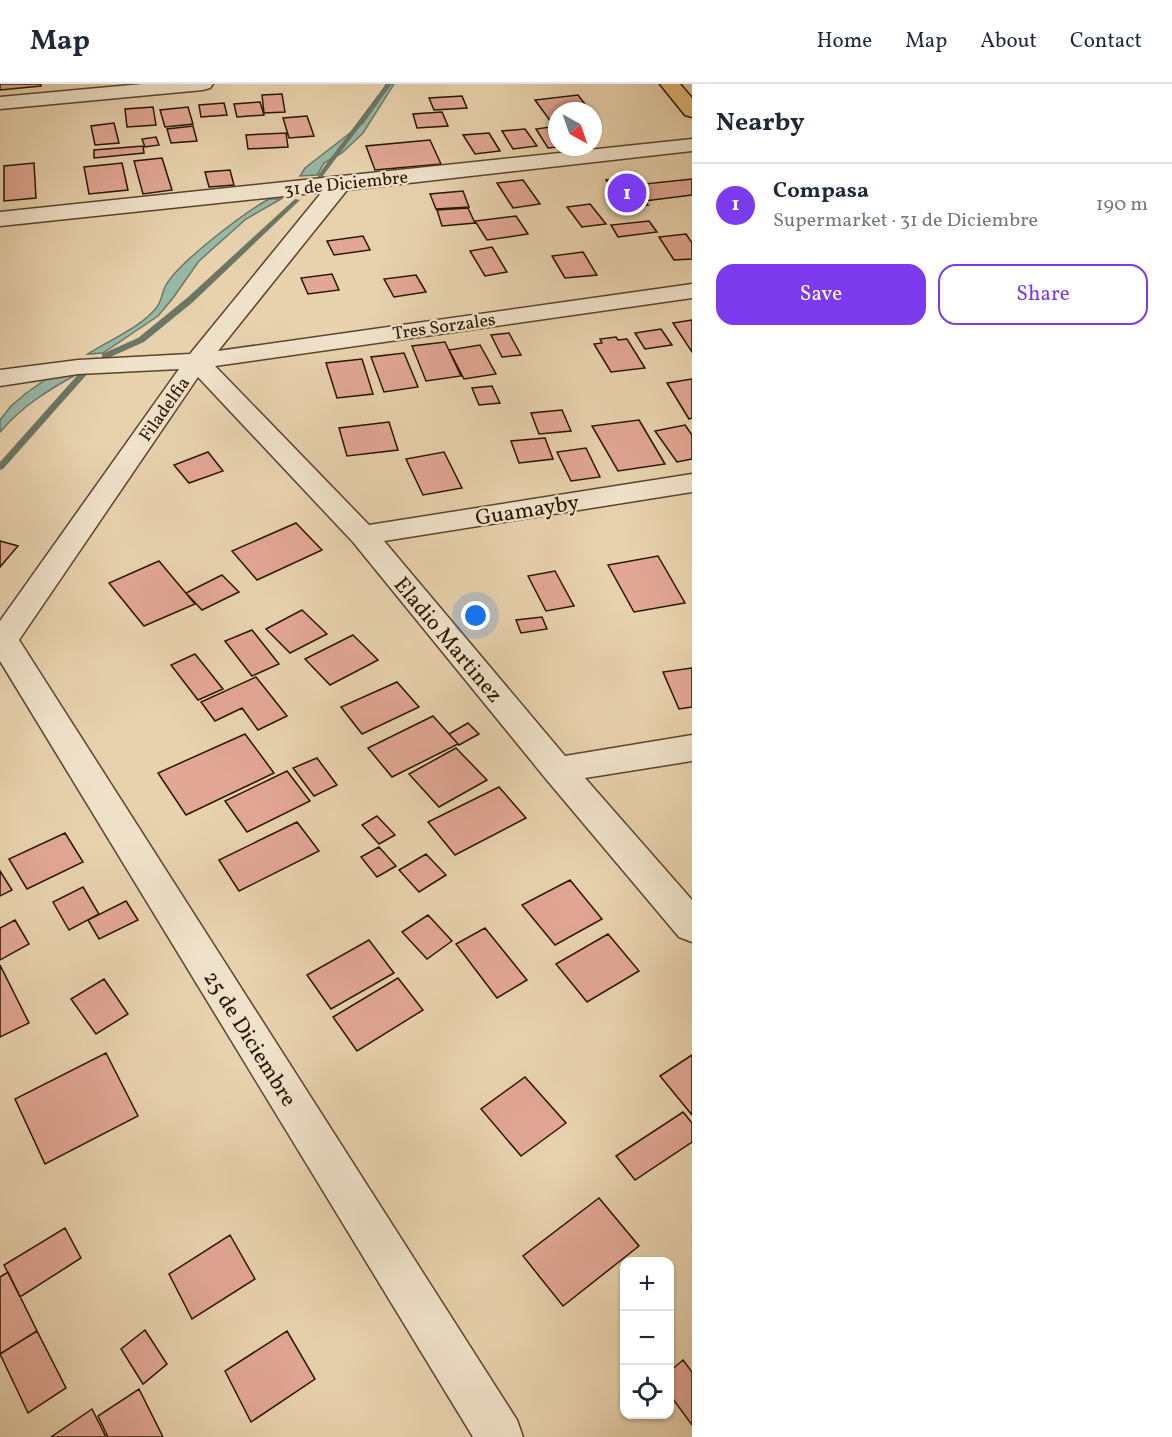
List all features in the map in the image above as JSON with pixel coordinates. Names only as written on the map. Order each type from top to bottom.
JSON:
[{"type":"main road","points":[[670,84],[692,111]]},
{"type":"street","points":[[0,103],[203,84]]},
{"type":"street","name":"31 de Diciembre","points":[[0,219],[340,184],[692,144]]},
{"type":"street","name":"Filadelfia","points":[[2,642],[197,361],[340,184]]},
{"type":"street","name":"Tres Sorzales","points":[[0,378],[78,367],[197,361],[692,291]]},
{"type":"street","name":"Eladio Martinez","points":[[197,361],[363,535],[558,770],[692,926]]},
{"type":"street","name":"Guamayby","points":[[363,535],[692,483]]},
{"type":"street","name":"25 de Diciembre","points":[[2,642],[500,1437]]},
{"type":"street","points":[[558,770],[692,748]]},
{"type":"shaded area","points":[[386,84],[394,84],[363,133],[342,153],[324,163],[317,175],[300,176],[305,168],[363,123],[378,102]]},
{"type":"shaded area","points":[[269,199],[281,199],[246,219],[199,261],[158,316],[103,353],[88,354],[143,321],[159,304],[166,285],[184,263],[229,226]]},
{"type":"shaded area","points":[[79,373],[37,399],[0,432],[0,420],[25,394],[52,375]]},
{"type":"building","points":[[0,84],[41,84],[41,86],[0,90]]},
{"type":"building","points":[[282,94],[285,112],[264,113],[262,95]]},
{"type":"building","points":[[578,95],[583,102],[548,102],[548,118],[535,100]]},
{"type":"building","points":[[462,96],[467,108],[434,110],[429,98]]},
{"type":"building","points":[[260,102],[264,115],[237,117],[234,104]]},
{"type":"building","points":[[224,103],[227,115],[201,117],[199,105]]},
{"type":"building","points":[[153,107],[156,125],[127,127],[125,109]]},
{"type":"building","points":[[188,107],[193,124],[165,127],[160,110]]},
{"type":"building","points":[[442,112],[448,126],[417,128],[413,114]]},
{"type":"building","points":[[307,116],[314,136],[289,138],[283,118]]},
{"type":"building","points":[[114,123],[119,143],[95,145],[91,126]]},
{"type":"building","points":[[193,126],[197,141],[171,143],[167,129]]},
{"type":"building","points":[[548,127],[548,148],[536,129]]},
{"type":"building","points":[[525,129],[537,146],[513,149],[502,131]]},
{"type":"building","points":[[286,133],[288,147],[248,149],[246,135]]},
{"type":"building","points":[[489,133],[500,151],[475,154],[463,135]]},
{"type":"building","points":[[156,137],[159,145],[145,147],[142,139]]},
{"type":"building","points":[[430,140],[441,164],[375,170],[366,146]]},
{"type":"building","points":[[143,146],[144,153],[94,158],[94,150]]},
{"type":"building","points":[[162,158],[172,190],[143,194],[134,161]]},
{"type":"building","points":[[34,163],[36,198],[4,201],[4,166]]},
{"type":"building","points":[[122,163],[128,190],[89,194],[84,167]]},
{"type":"building","points":[[230,170],[234,185],[209,187],[205,172]]},
{"type":"building","points":[[630,178],[648,205],[624,207],[606,180]]},
{"type":"building","points":[[692,179],[692,195],[645,201],[635,185]]},
{"type":"building","points":[[523,180],[540,204],[513,208],[497,183]]},
{"type":"building","points":[[463,191],[469,207],[436,209],[430,194]]},
{"type":"building","points":[[590,204],[606,224],[582,227],[567,207]]},
{"type":"building","points":[[468,208],[475,223],[442,226],[437,210]]},
{"type":"building","points":[[516,216],[528,234],[487,240],[475,221]]},
{"type":"building","points":[[649,221],[657,232],[618,237],[611,225]]},
{"type":"building","points":[[686,234],[692,243],[692,259],[674,260],[659,237]]},
{"type":"building","points":[[363,236],[370,250],[334,255],[327,241]]},
{"type":"building","points":[[492,247],[507,272],[485,276],[470,251]]},
{"type":"building","points":[[583,252],[597,275],[565,278],[552,256]]},
{"type":"building","points":[[332,274],[339,290],[308,294],[301,278]]},
{"type":"building","points":[[416,275],[426,292],[394,297],[384,279]]},
{"type":"building","points":[[692,320],[692,352],[673,323]]},
{"type":"building","points":[[661,329],[672,345],[645,349],[635,333]]},
{"type":"building","points":[[509,333],[521,355],[502,357],[491,335]]},
{"type":"building","points":[[616,337],[618,340],[627,339],[645,368],[611,372],[594,344],[602,343],[600,339]]},
{"type":"building","points":[[445,342],[461,376],[426,381],[412,346]]},
{"type":"building","points":[[480,345],[496,374],[464,379],[449,350]]},
{"type":"building","points":[[404,353],[418,387],[384,392],[371,357]]},
{"type":"building","points":[[362,359],[373,394],[337,398],[326,363]]},
{"type":"building","points":[[692,379],[692,418],[689,419],[667,383]]},
{"type":"building","points":[[492,386],[500,403],[479,405],[472,388]]},
{"type":"building","points":[[562,410],[571,431],[539,434],[531,413]]},
{"type":"building","points":[[639,420],[665,464],[618,471],[592,426]]},
{"type":"building","points":[[389,422],[398,450],[347,456],[339,428]]},
{"type":"building","points":[[685,425],[692,435],[692,459],[677,462],[655,431]]},
{"type":"building","points":[[545,438],[553,459],[519,463],[511,441]]},
{"type":"building","points":[[586,448],[600,477],[571,481],[557,452]]},
{"type":"building","points":[[208,452],[223,471],[189,483],[174,465]]},
{"type":"building","points":[[444,452],[462,488],[423,495],[406,459]]},
{"type":"building","points":[[296,523],[322,550],[257,580],[232,551]]},
{"type":"building","points":[[0,541],[18,546],[0,567]]},
{"type":"building","points":[[658,556],[685,603],[634,612],[608,565]]},
{"type":"building","points":[[159,561],[195,604],[144,626],[109,583]]},
{"type":"building","points":[[555,571],[574,606],[546,611],[528,576]]},
{"type":"building","points":[[222,575],[239,592],[202,610],[186,593]]},
{"type":"building","points":[[302,610],[327,634],[290,653],[266,629]]},
{"type":"building","points":[[542,617],[547,629],[521,633],[516,620]]},
{"type":"building","points":[[252,630],[279,664],[252,676],[225,641]]},
{"type":"building","points":[[353,635],[378,660],[330,685],[305,659]]},
{"type":"building","points":[[195,654],[223,689],[198,700],[171,665]]},
{"type":"building","points":[[692,668],[692,707],[679,709],[663,672]]},
{"type":"building","points":[[256,677],[287,716],[258,730],[242,708],[215,721],[201,702]]},
{"type":"building","points":[[397,682],[419,707],[362,734],[341,707]]},
{"type":"building","points":[[433,716],[458,744],[392,777],[368,748]]},
{"type":"building","points":[[468,723],[479,734],[459,745],[449,734]]},
{"type":"building","points":[[245,734],[274,773],[186,815],[158,773]]},
{"type":"building","points":[[456,748],[487,780],[439,807],[409,774]]},
{"type":"building","points":[[317,758],[337,785],[314,796],[293,768]]},
{"type":"building","points":[[287,771],[310,801],[247,832],[225,801]]},
{"type":"building","points":[[499,787],[526,818],[455,855],[428,822]]},
{"type":"building","points":[[377,816],[395,835],[379,844],[362,825]]},
{"type":"building","points":[[297,822],[319,851],[239,891],[219,860]]},
{"type":"building","points":[[65,833],[83,862],[27,889],[9,859]]},
{"type":"building","points":[[379,847],[396,866],[377,877],[361,857]]},
{"type":"building","points":[[426,854],[446,875],[419,892],[399,870]]},
{"type":"building","points":[[0,871],[12,890],[0,896]]},
{"type":"building","points":[[570,880],[602,919],[555,945],[522,905]]},
{"type":"building","points":[[83,887],[99,914],[69,930],[53,902]]},
{"type":"building","points":[[126,901],[138,920],[99,939],[88,920]]},
{"type":"building","points":[[428,915],[452,941],[427,959],[402,932]]},
{"type":"building","points":[[15,920],[29,944],[0,960],[0,928]]},
{"type":"building","points":[[485,928],[527,980],[497,998],[456,944]]},
{"type":"building","points":[[608,934],[639,971],[587,1002],[556,964]]},
{"type":"building","points":[[369,940],[394,973],[331,1009],[307,975]]},
{"type":"building","points":[[0,965],[29,1023],[0,1037]]},
{"type":"building","points":[[398,978],[423,1010],[357,1051],[333,1017]]},
{"type":"building","points":[[104,979],[128,1014],[96,1034],[71,999]]},
{"type":"building","points":[[106,1053],[138,1116],[45,1164],[15,1099]]},
{"type":"building","points":[[692,1055],[692,1115],[660,1076]]},
{"type":"building","points":[[525,1077],[566,1123],[521,1156],[481,1109]]},
{"type":"building","points":[[683,1112],[692,1123],[692,1142],[635,1180],[616,1156]]},
{"type":"building","points":[[599,1198],[639,1246],[625,1257],[620,1257],[620,1261],[563,1306],[523,1256]]},
{"type":"building","points":[[65,1228],[81,1258],[20,1297],[4,1265]]},
{"type":"building","points":[[230,1235],[255,1279],[192,1319],[169,1274]]},
{"type":"building","points":[[8,1272],[37,1331],[0,1354],[0,1277]]},
{"type":"building","points":[[145,1330],[167,1364],[143,1384],[121,1349]]},
{"type":"building","points":[[37,1331],[66,1388],[28,1413],[0,1354]]},
{"type":"building","points":[[287,1331],[315,1379],[251,1422],[225,1371]]},
{"type":"building","points":[[683,1360],[692,1372],[692,1425],[674,1400],[674,1368]]},
{"type":"building","points":[[139,1389],[163,1437],[108,1437],[98,1416]]},
{"type":"building","points":[[92,1409],[106,1437],[51,1437]]},
{"type":"waterway","points":[[320,176],[389,84]]},
{"type":"waterway","points":[[105,356],[141,340],[190,300],[297,200]]},
{"type":"waterway","points":[[0,467],[85,372]]},
{"type":"place","name":"Compasa","points":[[627,193]]}]
